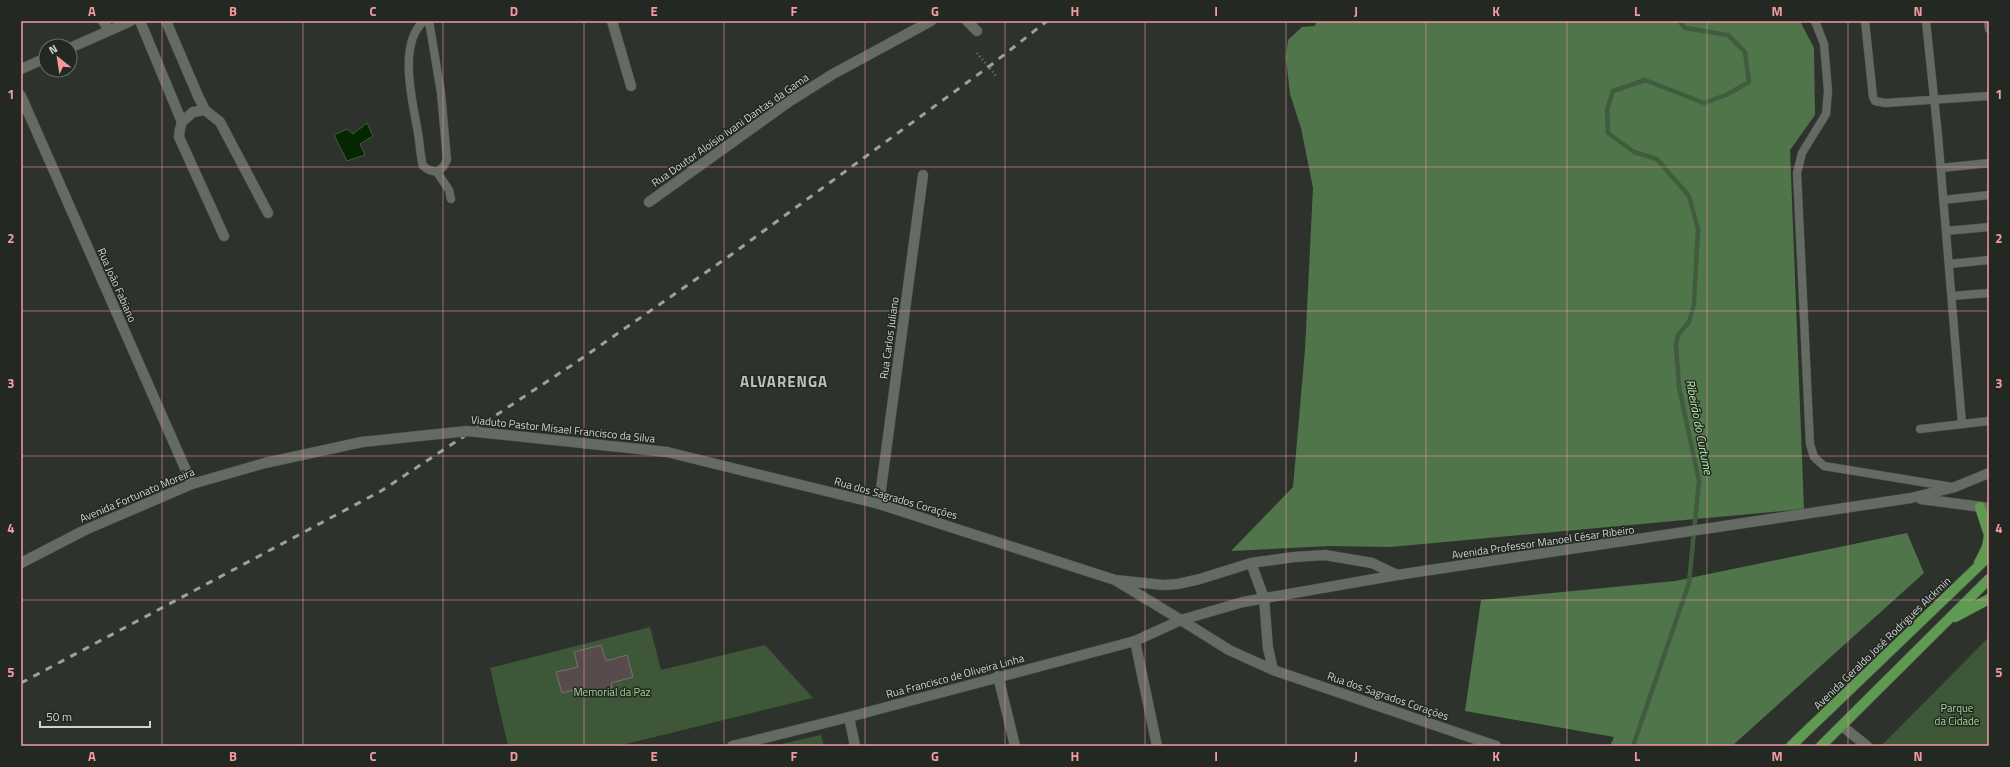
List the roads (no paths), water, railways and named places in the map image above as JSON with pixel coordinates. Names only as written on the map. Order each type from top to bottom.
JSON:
[{"type":"main road","points":[[103,21],[109,30]]},
{"type":"main road","points":[[78,44],[131,21]]},
{"type":"main road","points":[[140,21],[182,122]]},
{"type":"main road","points":[[166,21],[205,110],[220,122],[268,213]]},
{"type":"main road","points":[[612,21],[631,86]]},
{"type":"main road","name":"Rua Doutor Aloísio Ivani Dantas da Gama","points":[[649,202],[790,100],[833,74],[930,21]]},
{"type":"main road","points":[[967,21],[977,31]]},
{"type":"main road","points":[[21,69],[38,62]]},
{"type":"main road","name":"Rua João Fabiano","points":[[21,96],[192,484]]},
{"type":"main road","points":[[205,110],[193,112],[182,122],[179,137],[224,236]]},
{"type":"main road","name":"Rua Carlos Juliano","points":[[879,504],[923,175]]},
{"type":"main road","name":"Viaduto Pastor Misael Francisco da Silva","points":[[362,442],[468,431],[666,452]]},
{"type":"main road","name":"Avenida Fortunato Moreira","points":[[21,563],[85,530],[192,484],[265,463],[362,442]]},
{"type":"main road","name":"Rua dos Sagrados Corações","points":[[666,452],[879,504],[1115,580],[1229,650],[1273,670],[1496,746]]},
{"type":"main road","name":"Avenida Professor Manoel César Ribeiro","points":[[1181,620],[1243,602],[1397,575],[1668,536],[1912,498],[1955,487],[1989,473]]},
{"type":"main road","name":"Avenida Professor Manoel César Ribeiro","points":[[1912,498],[1984,507]]},
{"type":"main road","points":[[1974,571],[1987,547],[1989,535],[1984,507]]},
{"type":"main road","points":[[1115,580],[1163,585],[1178,584],[1200,579],[1251,563],[1294,557],[1325,555],[1372,563],[1397,575]]},
{"type":"main road","name":"Avenida Geraldo José Rodrigues Alckmin","points":[[1791,746],[1989,556]]},
{"type":"main road","points":[[1251,563],[1264,598],[1268,648],[1273,670]]},
{"type":"main road","points":[[1821,746],[1989,579]]},
{"type":"main road","points":[[1946,622],[1989,599]]},
{"type":"main road","name":"Rua Francisco de Oliveira Linha","points":[[732,746],[849,717],[998,676],[1135,641],[1181,620]]},
{"type":"main road","points":[[1135,641],[1157,746]]},
{"type":"main road","points":[[998,676],[1015,746]]},
{"type":"main road","points":[[849,717],[855,746]]},
{"type":"main road","points":[[1842,726],[1867,746]]},
{"type":"lane","points":[[424,21],[415,33],[410,50],[410,82],[423,166],[429,170],[437,172],[449,190],[451,199]]},
{"type":"lane","points":[[429,21],[441,93],[447,160],[443,167],[437,172]]},
{"type":"lane","points":[[1815,21],[1824,44],[1828,91],[1826,114],[1802,153],[1797,172],[1810,444],[1814,457],[1824,466],[1955,487]]},
{"type":"lane","points":[[1865,21],[1873,97],[1875,102],[1934,101],[1989,96]]},
{"type":"lane","points":[[1926,21],[1941,168],[1962,424]]},
{"type":"lane","points":[[1988,21],[1989,29]]},
{"type":"lane","points":[[1941,168],[1989,163]]},
{"type":"lane","points":[[1943,200],[1989,195]]},
{"type":"lane","points":[[1946,231],[1989,227]]},
{"type":"lane","points":[[1949,264],[1989,260]]},
{"type":"lane","points":[[1952,296],[1989,293]]},
{"type":"lane","points":[[1920,429],[1989,421]]},
{"type":"waterway","name":"Ribeirão do Curtume","points":[[1633,746],[1689,583],[1699,481],[1679,387],[1676,345],[1678,335],[1689,322],[1694,304],[1698,229],[1689,196],[1657,159],[1634,152],[1608,133],[1607,110],[1613,91],[1645,80],[1704,103],[1726,95],[1749,82],[1745,52],[1728,35],[1685,28],[1679,21]]},
{"type":"railway","points":[[21,683],[381,491],[575,363],[728,257],[991,65],[1047,21]]},
{"type":"district","name":"ALVARENGA","points":[[784,382]]},
{"type":"park label","name":"Memorial da Paz","points":[[612,692]]},
{"type":"park label","name":"Parque da Cidade","points":[[1957,714]]}]
